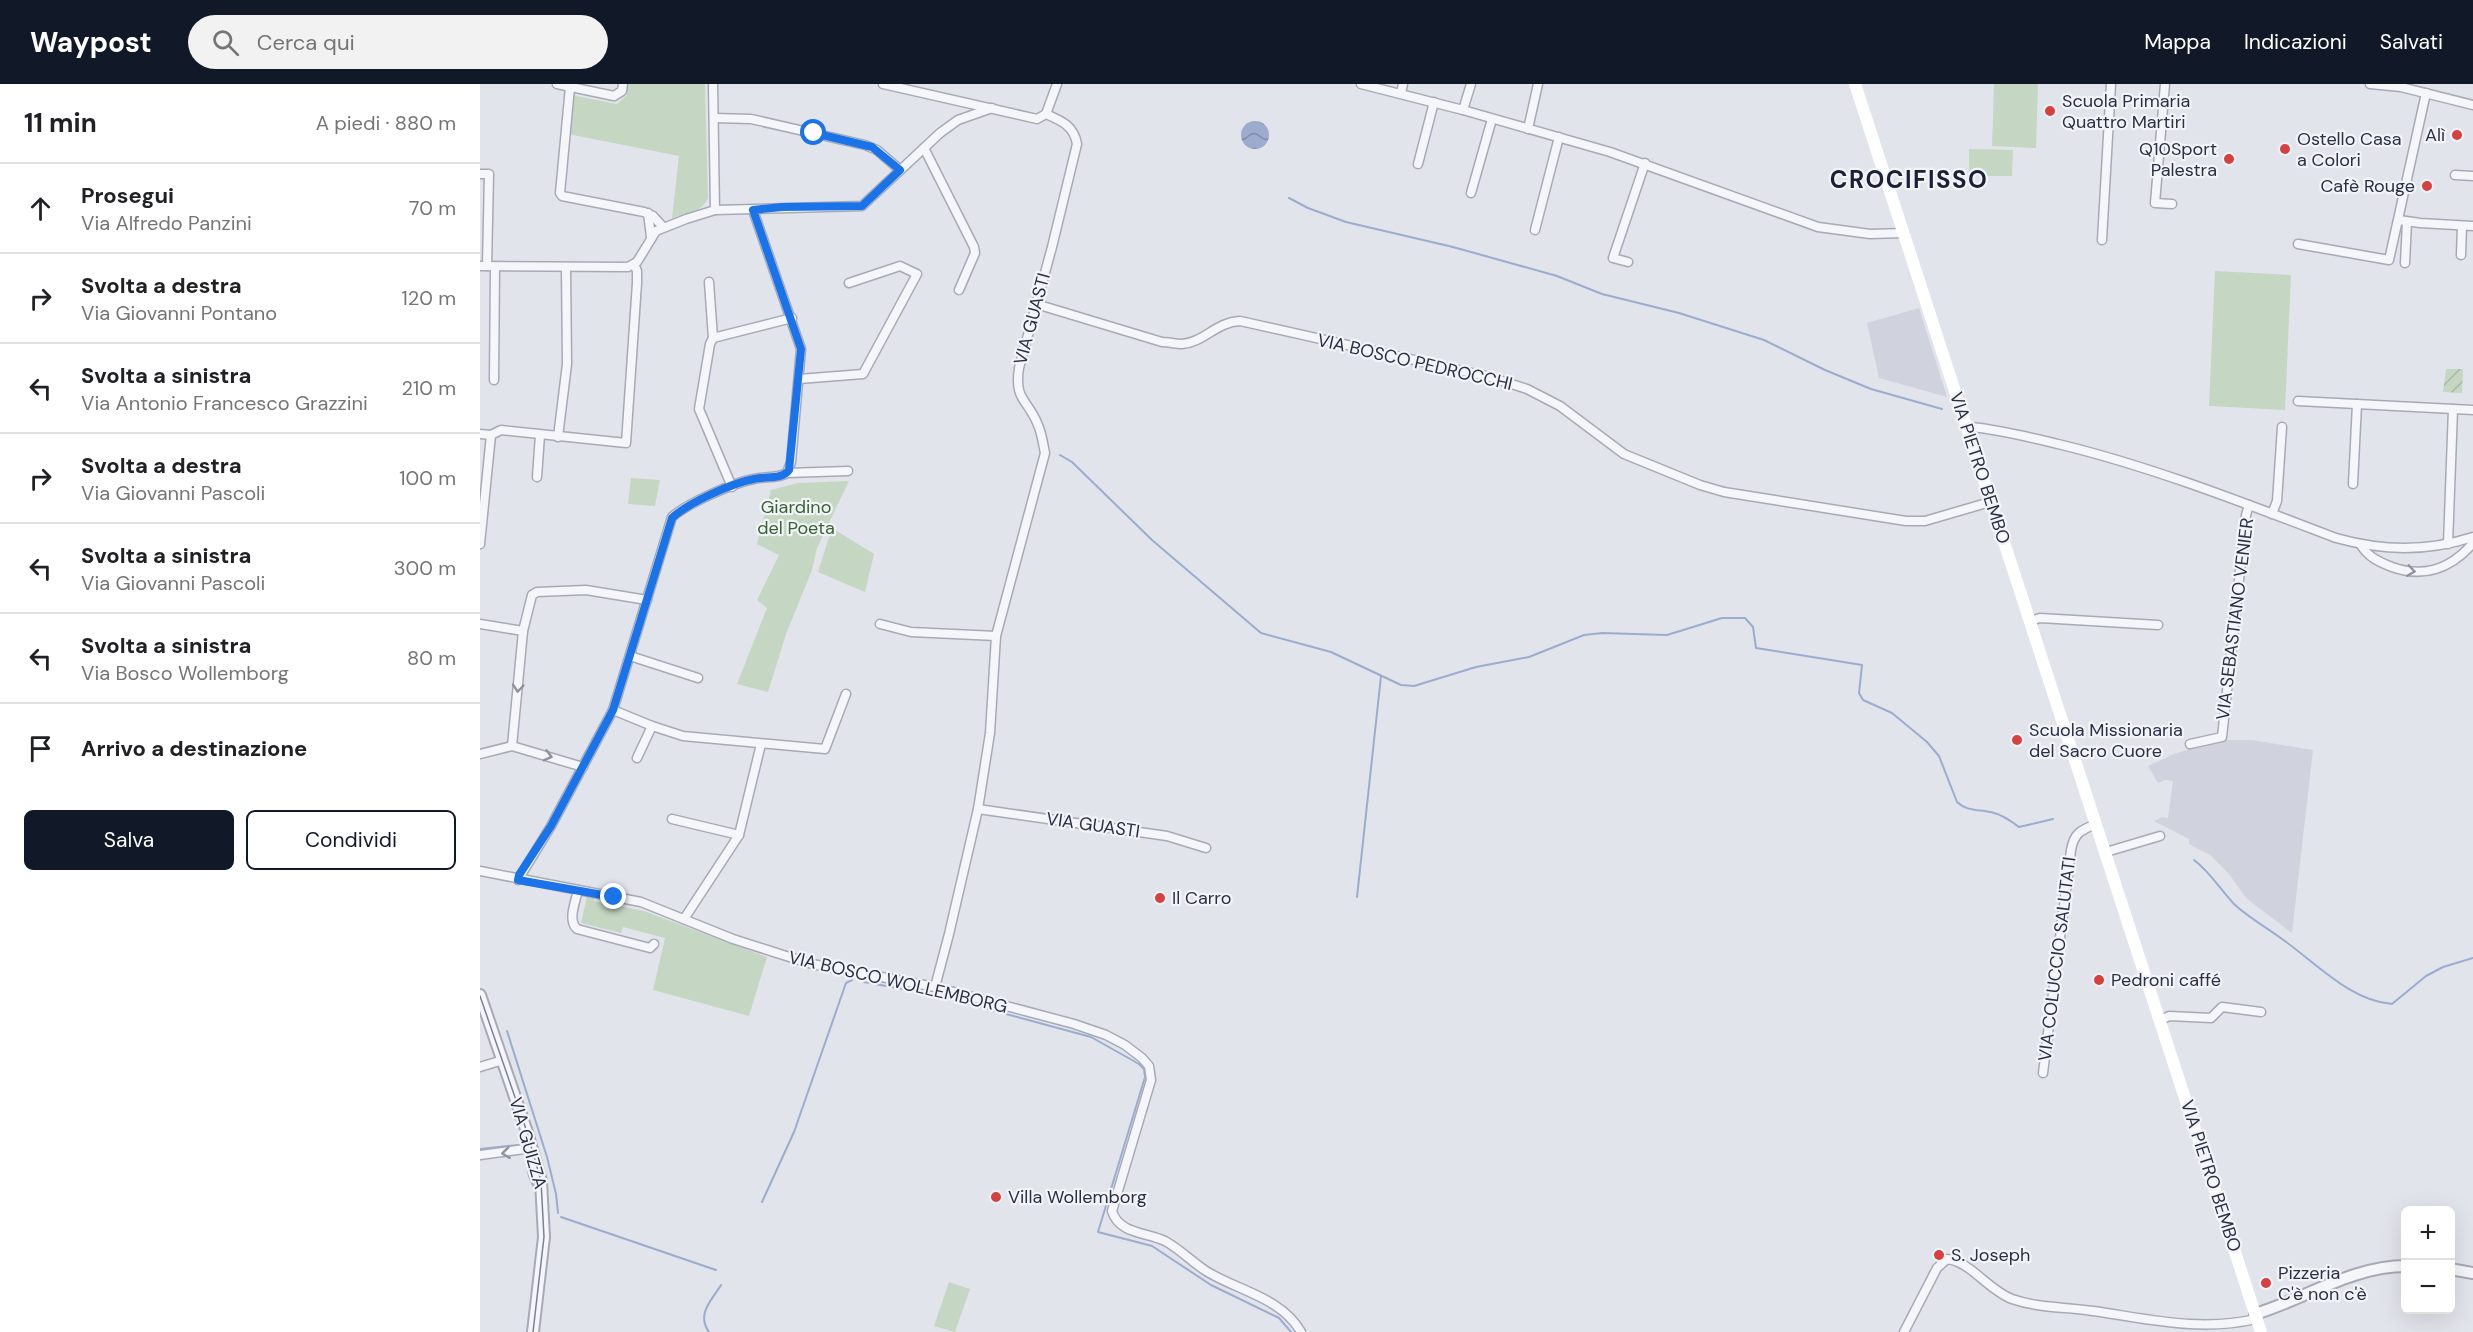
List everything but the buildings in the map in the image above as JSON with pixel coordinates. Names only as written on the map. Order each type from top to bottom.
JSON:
[{"type":"main road","name":"VIA PIETRO BEMBO","points":[[1855,84],[2261,1332]]},
{"type":"street","points":[[557,84],[614,96],[622,91],[623,84]]},
{"type":"street","points":[[713,84],[715,210]]},
{"type":"street","points":[[883,84],[1038,119],[1046,114],[1057,84]]},
{"type":"street","points":[[1361,84],[1402,88],[1434,102],[1645,163],[1783,216],[1818,227],[1870,234],[1904,233]]},
{"type":"street","points":[[1464,110],[1472,84]]},
{"type":"street","points":[[1528,129],[1538,84]]},
{"type":"street","points":[[2102,240],[2111,84]]},
{"type":"street","points":[[2165,84],[2156,203],[2172,204]]},
{"type":"street","points":[[2370,84],[2401,87],[2473,105]]},
{"type":"street","points":[[570,87],[560,193],[562,196],[648,213],[663,227]]},
{"type":"street","points":[[2298,244],[2390,260],[2403,221],[2426,93]]},
{"type":"street","points":[[1418,164],[1434,102]]},
{"type":"street","points":[[487,267],[621,267],[634,264],[651,237],[663,227],[715,210],[862,206],[924,148],[958,120],[992,108]]},
{"type":"street","name":"VIA GUASTI","points":[[935,987],[950,934],[978,809],[990,733],[996,636],[1044,453],[1038,423],[1020,395],[1017,385],[1019,368],[1077,144],[1070,126],[1046,114]]},
{"type":"street","points":[[714,117],[751,118],[866,145],[877,150],[900,170]]},
{"type":"street","points":[[1471,193],[1492,119]]},
{"type":"street","points":[[1535,230],[1559,137]]},
{"type":"street","points":[[924,148],[974,247],[975,253],[959,290]]},
{"type":"street","points":[[1628,262],[1613,258],[1645,163]]},
{"type":"street","points":[[480,174],[489,174],[487,267],[494,380]]},
{"type":"street","points":[[2455,175],[2473,177]]},
{"type":"street","points":[[753,210],[801,349],[791,462],[787,473]]},
{"type":"street","points":[[648,213],[651,237]]},
{"type":"street","points":[[2403,221],[2473,226]]},
{"type":"street","points":[[2403,221],[2405,263]]},
{"type":"street","points":[[2461,255],[2462,226]]},
{"type":"street","points":[[480,434],[491,435],[501,430],[626,442],[637,277],[634,264]]},
{"type":"street","points":[[799,379],[863,374],[917,274],[900,266],[849,283]]},
{"type":"street","points":[[558,436],[567,364],[566,268]]},
{"type":"street","points":[[709,282],[713,338],[699,409],[732,487]]},
{"type":"street","name":"VIA BOSCO PEDROCCHI","points":[[1036,304],[1162,342],[1182,344],[1196,340],[1227,321],[1240,321],[1490,377],[1527,389],[1560,406],[1624,454],[1700,485],[1724,492],[1906,521],[1925,521],[1990,502]]},
{"type":"street","points":[[713,338],[792,318]]},
{"type":"street","points":[[2298,401],[2473,410]]},
{"type":"street","points":[[2353,484],[2357,404]]},
{"type":"street","points":[[2448,543],[2453,409]]},
{"type":"street","points":[[2272,514],[2277,501],[2282,427]]},
{"type":"street","name":"VIA SEBASTIANO VENIER","points":[[1967,428],[2003,432],[2105,456],[2180,479],[2361,545],[2402,549],[2473,537]]},
{"type":"street","points":[[480,544],[491,435]]},
{"type":"street","points":[[537,477],[540,435]]},
{"type":"street","points":[[518,880],[584,767],[613,710],[672,518],[681,509],[752,479],[783,476],[787,473],[848,471]]},
{"type":"street","name":"VIA SEBASTIANO VENIER","points":[[2190,744],[2222,737],[2246,515],[2249,505]]},
{"type":"street","name":"VIA SEBASTIANO VENIER","points":[[2361,545],[2369,555],[2382,563],[2403,571],[2418,573],[2434,570],[2448,563],[2463,554],[2473,543]]},
{"type":"street","points":[[512,746],[523,631],[532,595],[537,592],[586,590],[647,600]]},
{"type":"street","points":[[2030,621],[2040,618],[2158,625]]},
{"type":"street","points":[[480,624],[523,631]]},
{"type":"street","points":[[879,624],[911,632],[996,636]]},
{"type":"street","points":[[630,656],[698,678]]},
{"type":"street","points":[[613,710],[682,736],[825,749],[846,694]]},
{"type":"street","points":[[637,758],[652,726]]},
{"type":"street","points":[[684,919],[739,835],[761,744]]},
{"type":"street","points":[[480,754],[512,746],[584,767]]},
{"type":"street","name":"VIA GUASTI","points":[[978,809],[1167,836],[1206,848]]},
{"type":"street","points":[[672,819],[739,835]]},
{"type":"street","name":"VIA COLUCCIO SALUTATI","points":[[2043,1073],[2073,838],[2096,824]]},
{"type":"street","points":[[2106,852],[2160,836]]},
{"type":"street","name":"VIA BOSCO WOLLEMBORG","points":[[480,871],[641,902],[733,939],[812,964],[935,987],[1095,1032],[1125,1045],[1149,1066],[1151,1080],[1112,1211],[1114,1218],[1120,1226],[1165,1242],[1208,1271],[1282,1309],[1294,1320],[1301,1332]]},
{"type":"street","points":[[578,890],[572,920],[577,929],[650,948],[654,944]]},
{"type":"street","name":"VIA GUIZZA","points":[[480,996],[530,1148],[538,1192],[538,1256],[531,1332]]},
{"type":"street","points":[[2161,1020],[2169,1017],[2211,1018],[2222,1007],[2261,1012]]},
{"type":"street","name":"VIA GUIZZA","points":[[480,1011],[501,1061]]},
{"type":"street","points":[[480,1067],[501,1061]]},
{"type":"street","points":[[480,1155],[530,1148]]},
{"type":"street","points":[[1906,1331],[1937,1268],[1947,1259],[1961,1263],[1997,1293],[2029,1304],[2096,1311],[2178,1326],[2215,1326],[2256,1316],[2356,1274],[2378,1268],[2401,1266]]},
{"type":"street","points":[[2455,1270],[2473,1273]]},
{"type":"shaded area","points":[[1919,308],[1947,397],[1879,378],[1867,323]]},
{"type":"shaded area","points":[[2218,740],[2252,740],[2313,750],[2292,933],[2247,899],[2228,873],[2210,855],[2189,844],[2189,839],[2154,821],[2162,817],[2168,818],[2173,781],[2165,780],[2158,783],[2148,766],[2174,754]]},
{"type":"green space","points":[[627,84],[705,84],[708,198],[697,210],[672,218],[679,156],[568,134],[572,95],[617,104],[627,95]]},
{"type":"green space","points":[[1994,84],[2038,84],[2036,148],[1992,146]]},
{"type":"green space","points":[[1969,149],[2013,150],[2012,176],[1969,176]]},
{"type":"green space","points":[[2215,271],[2291,275],[2285,410],[2209,406]]},
{"type":"green space","points":[[2446,369],[2463,369],[2462,393],[2443,392]]},
{"type":"green space","points":[[631,478],[660,480],[655,506],[628,504]]},
{"type":"green space","name":"Giardino del Poeta","points":[[849,481],[817,548],[812,570],[786,634],[768,692],[737,684],[767,608],[757,600],[779,555],[757,544],[771,490],[798,483]]},
{"type":"green space","points":[[832,528],[874,554],[865,592],[818,572]]},
{"type":"green space","points":[[587,897],[594,898],[594,901],[644,911],[767,957],[749,1016],[653,990],[665,938],[623,927],[621,933],[581,923]]},
{"type":"green space","points":[[949,1282],[970,1289],[955,1332],[934,1326]]},
{"type":"water","points":[[1255,121],[1265,125],[1269,135],[1265,145],[1255,149],[1245,145],[1241,135],[1245,125]]},
{"type":"waterway","points":[[1289,198],[1308,208],[1346,222],[1453,247],[1557,276],[1602,294],[1679,313],[1764,340],[1825,370],[1871,389],[1942,409]]},
{"type":"waterway","points":[[1060,455],[1072,462],[1152,540],[1261,633],[1331,652],[1401,685],[1414,686],[1476,667],[1529,657],[1584,635],[1602,633],[1667,635],[1722,618],[1745,618],[1753,627],[1756,648],[1862,665],[1859,693],[1863,700],[1892,713],[1927,742],[1939,756],[1957,802],[1961,805],[1997,814],[2019,827],[2053,819]]},
{"type":"waterway","points":[[1357,897],[1381,676]]},
{"type":"waterway","points":[[2194,860],[2246,914],[2334,979],[2362,996],[2392,1004],[2426,976],[2443,967],[2473,958]]},
{"type":"waterway","points":[[762,1202],[794,1132],[846,983],[852,980]]},
{"type":"waterway","points":[[864,982],[936,995],[1091,1037],[1139,1064],[1144,1069],[1145,1077],[1098,1232],[1152,1246],[1211,1285],[1279,1318],[1291,1332]]},
{"type":"waterway","points":[[507,1031],[547,1157],[558,1213]]},
{"type":"waterway","points":[[480,1149],[518,1145]]},
{"type":"waterway","points":[[526,1159],[529,1176],[535,1190]]},
{"type":"waterway","points":[[561,1217],[716,1270]]},
{"type":"waterway","points":[[709,1332],[705,1325],[705,1313],[721,1285]]},
{"type":"tram line","points":[[480,996],[527,1132],[541,1181],[544,1237],[533,1332]]},
{"type":"place","name":"Scuola Primaria Quattro Martiri","points":[[2050,111]]},
{"type":"place","name":"Alì","points":[[2457,135]]},
{"type":"place","name":"Ostello Casa a Colori","points":[[2285,149]]},
{"type":"place","name":"Q10Sport Palestra","points":[[2229,159]]},
{"type":"place","name":"Cafè Rouge","points":[[2427,186]]},
{"type":"place","name":"Scuola Missionaria del Sacro Cuore","points":[[2017,740]]},
{"type":"place","name":"Il Carro","points":[[1160,898]]},
{"type":"place","name":"Pedroni caffé","points":[[2099,980]]},
{"type":"place","name":"Villa Wollemborg","points":[[996,1197]]},
{"type":"place","name":"S. Joseph","points":[[1939,1255]]},
{"type":"place","name":"Pizzeria C'è non c'è","points":[[2266,1283]]},
{"type":"district","name":"CROCIFISSO","points":[[1909,180]]},
{"type":"route","points":[[614,897],[518,880],[519,875],[551,826],[613,710],[672,518],[681,509],[732,487],[752,479],[783,476],[789,470],[801,349],[798,334],[753,210],[782,207],[862,206],[900,170],[872,147],[814,133]]}]
